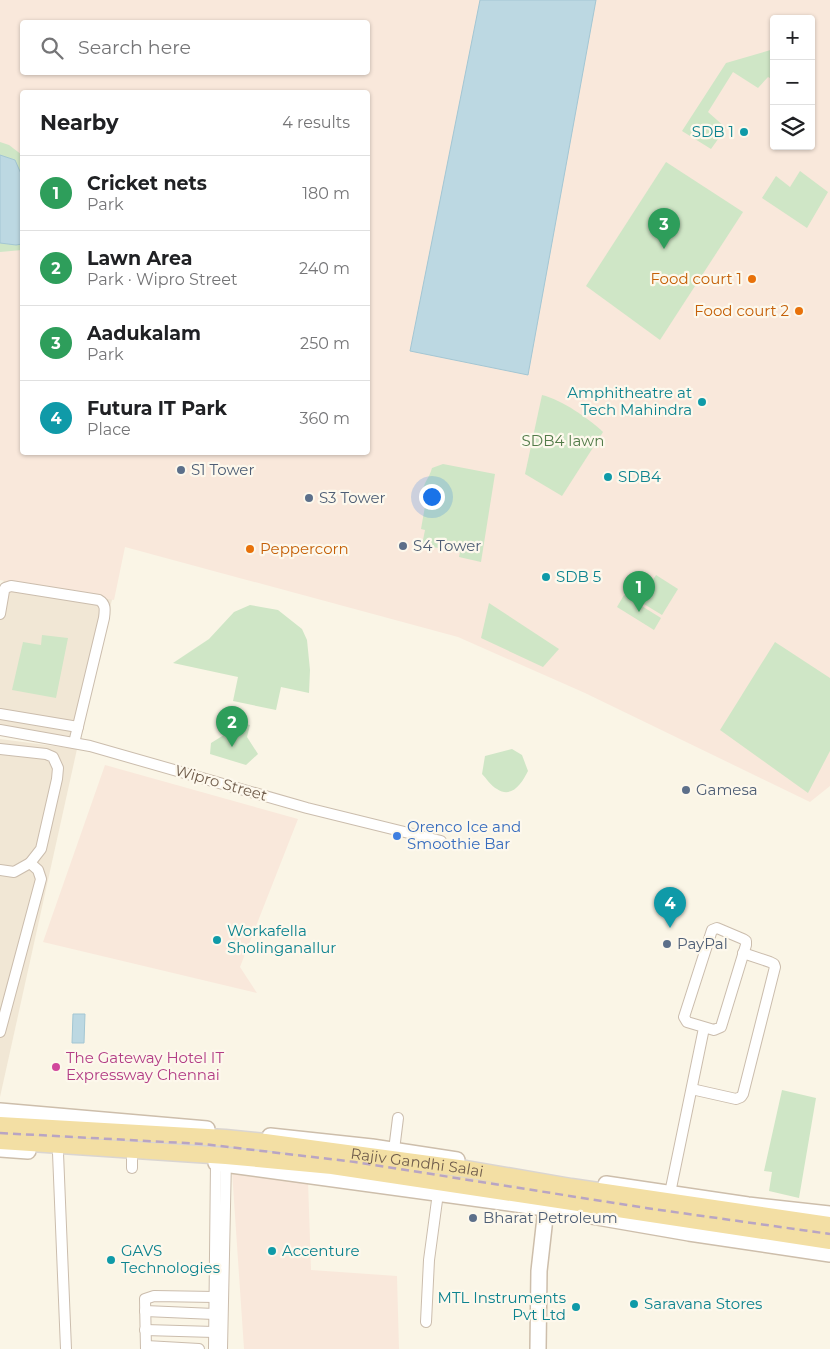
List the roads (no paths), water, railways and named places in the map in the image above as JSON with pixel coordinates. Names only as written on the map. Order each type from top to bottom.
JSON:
[{"type":"main road","name":"Rajiv Gandhi Salai","points":[[0,1125],[214,1138],[394,1154],[830,1225]]},
{"type":"main road","points":[[52,1148],[72,1139],[71,1133],[66,1129]]},
{"type":"main road","points":[[97,1148],[92,1141],[92,1135],[98,1131]]},
{"type":"main road","points":[[214,1138],[220,1159]]},
{"type":"main road","name":"Rajiv Gandhi Salai","points":[[0,1141],[52,1148],[97,1148],[220,1159],[332,1166],[546,1204],[830,1241]]},
{"type":"main road","points":[[390,1175],[394,1154]]},
{"type":"street","points":[[0,614],[5,588],[11,586],[102,602],[105,610],[104,618],[74,743]]},
{"type":"street","points":[[0,714],[78,727]]},
{"type":"street","name":"Wipro Street","points":[[0,730],[99,748],[307,808],[441,841]]},
{"type":"street","points":[[0,749],[46,754],[54,757],[58,768],[41,849],[30,863],[14,872],[0,870]]},
{"type":"street","points":[[0,1032],[41,879],[38,870],[30,863]]},
{"type":"street","points":[[717,928],[746,941],[721,1027],[717,1030],[706,1028],[687,1022],[684,1017],[712,930],[717,928]]},
{"type":"street","points":[[696,1090],[736,1099],[743,1094],[774,964],[743,953]]},
{"type":"street","points":[[673,1193],[696,1090],[706,1028]]},
{"type":"street","points":[[673,1193],[706,1028]]},
{"type":"street","points":[[0,1111],[294,1138],[748,1205],[830,1214]]},
{"type":"street","points":[[394,1154],[398,1118]]},
{"type":"street","points":[[52,1148],[66,1349]]},
{"type":"street","points":[[0,1149],[52,1148],[132,1163],[220,1159],[438,1193],[546,1204],[689,1233],[830,1254]]},
{"type":"street","points":[[214,1349],[220,1159]]},
{"type":"street","points":[[220,1159],[222,1349]]},
{"type":"street","points":[[426,1322],[429,1260],[438,1193]]},
{"type":"street","points":[[538,1349],[538,1271],[546,1204]]},
{"type":"street","points":[[199,1349],[146,1348],[145,1299],[154,1296],[215,1297]]},
{"type":"street","points":[[145,1311],[214,1314]]},
{"type":"street","points":[[145,1330],[214,1332]]},
{"type":"water","points":[[480,0],[596,0],[528,375],[410,351]]},
{"type":"water","points":[[0,155],[15,160],[20,171],[20,244],[0,243]]},
{"type":"water","points":[[73,1014],[85,1014],[84,1043],[72,1043]]},
{"type":"railway","points":[[0,1133],[203,1144],[355,1162],[646,1208],[830,1234]]},
{"type":"place","name":"SDB 1","points":[[744,132]]},
{"type":"place","name":"Aadukalam","points":[[664,249]]},
{"type":"place","name":"Food court 1","points":[[752,279]]},
{"type":"place","name":"Food court 2","points":[[799,311]]},
{"type":"place","name":"Amphitheatre at Tech Mahindra","points":[[702,402]]},
{"type":"place","name":"S1 Tower","points":[[181,470]]},
{"type":"place","name":"SDB4","points":[[608,477]]},
{"type":"place","name":"S3 Tower","points":[[309,498]]},
{"type":"place","name":"S4 Tower","points":[[403,546]]},
{"type":"place","name":"Peppercorn","points":[[250,549]]},
{"type":"place","name":"SDB 5","points":[[546,577]]},
{"type":"place","name":"Cricket nets","points":[[639,612]]},
{"type":"place","name":"Lawn Area","points":[[232,747]]},
{"type":"place","name":"Gamesa","points":[[686,790]]},
{"type":"place","name":"Orenco Ice and Smoothie Bar","points":[[397,836]]},
{"type":"place","name":"Futura IT Park","points":[[670,928]]},
{"type":"place","name":"Workafella Sholinganallur","points":[[217,940]]},
{"type":"place","name":"PayPal","points":[[667,944]]},
{"type":"place","name":"The Gateway Hotel IT Expressway Chennai","points":[[56,1067]]},
{"type":"place","name":"Bharat Petroleum","points":[[473,1218]]},
{"type":"place","name":"Accenture","points":[[272,1251]]},
{"type":"place","name":"GAVS Technologies","points":[[111,1260]]},
{"type":"place","name":"Saravana Stores","points":[[634,1304]]},
{"type":"place","name":"MTL Instruments Pvt Ltd","points":[[576,1307]]},
{"type":"park label","name":"SDB4 lawn","points":[[563,441]]}]
